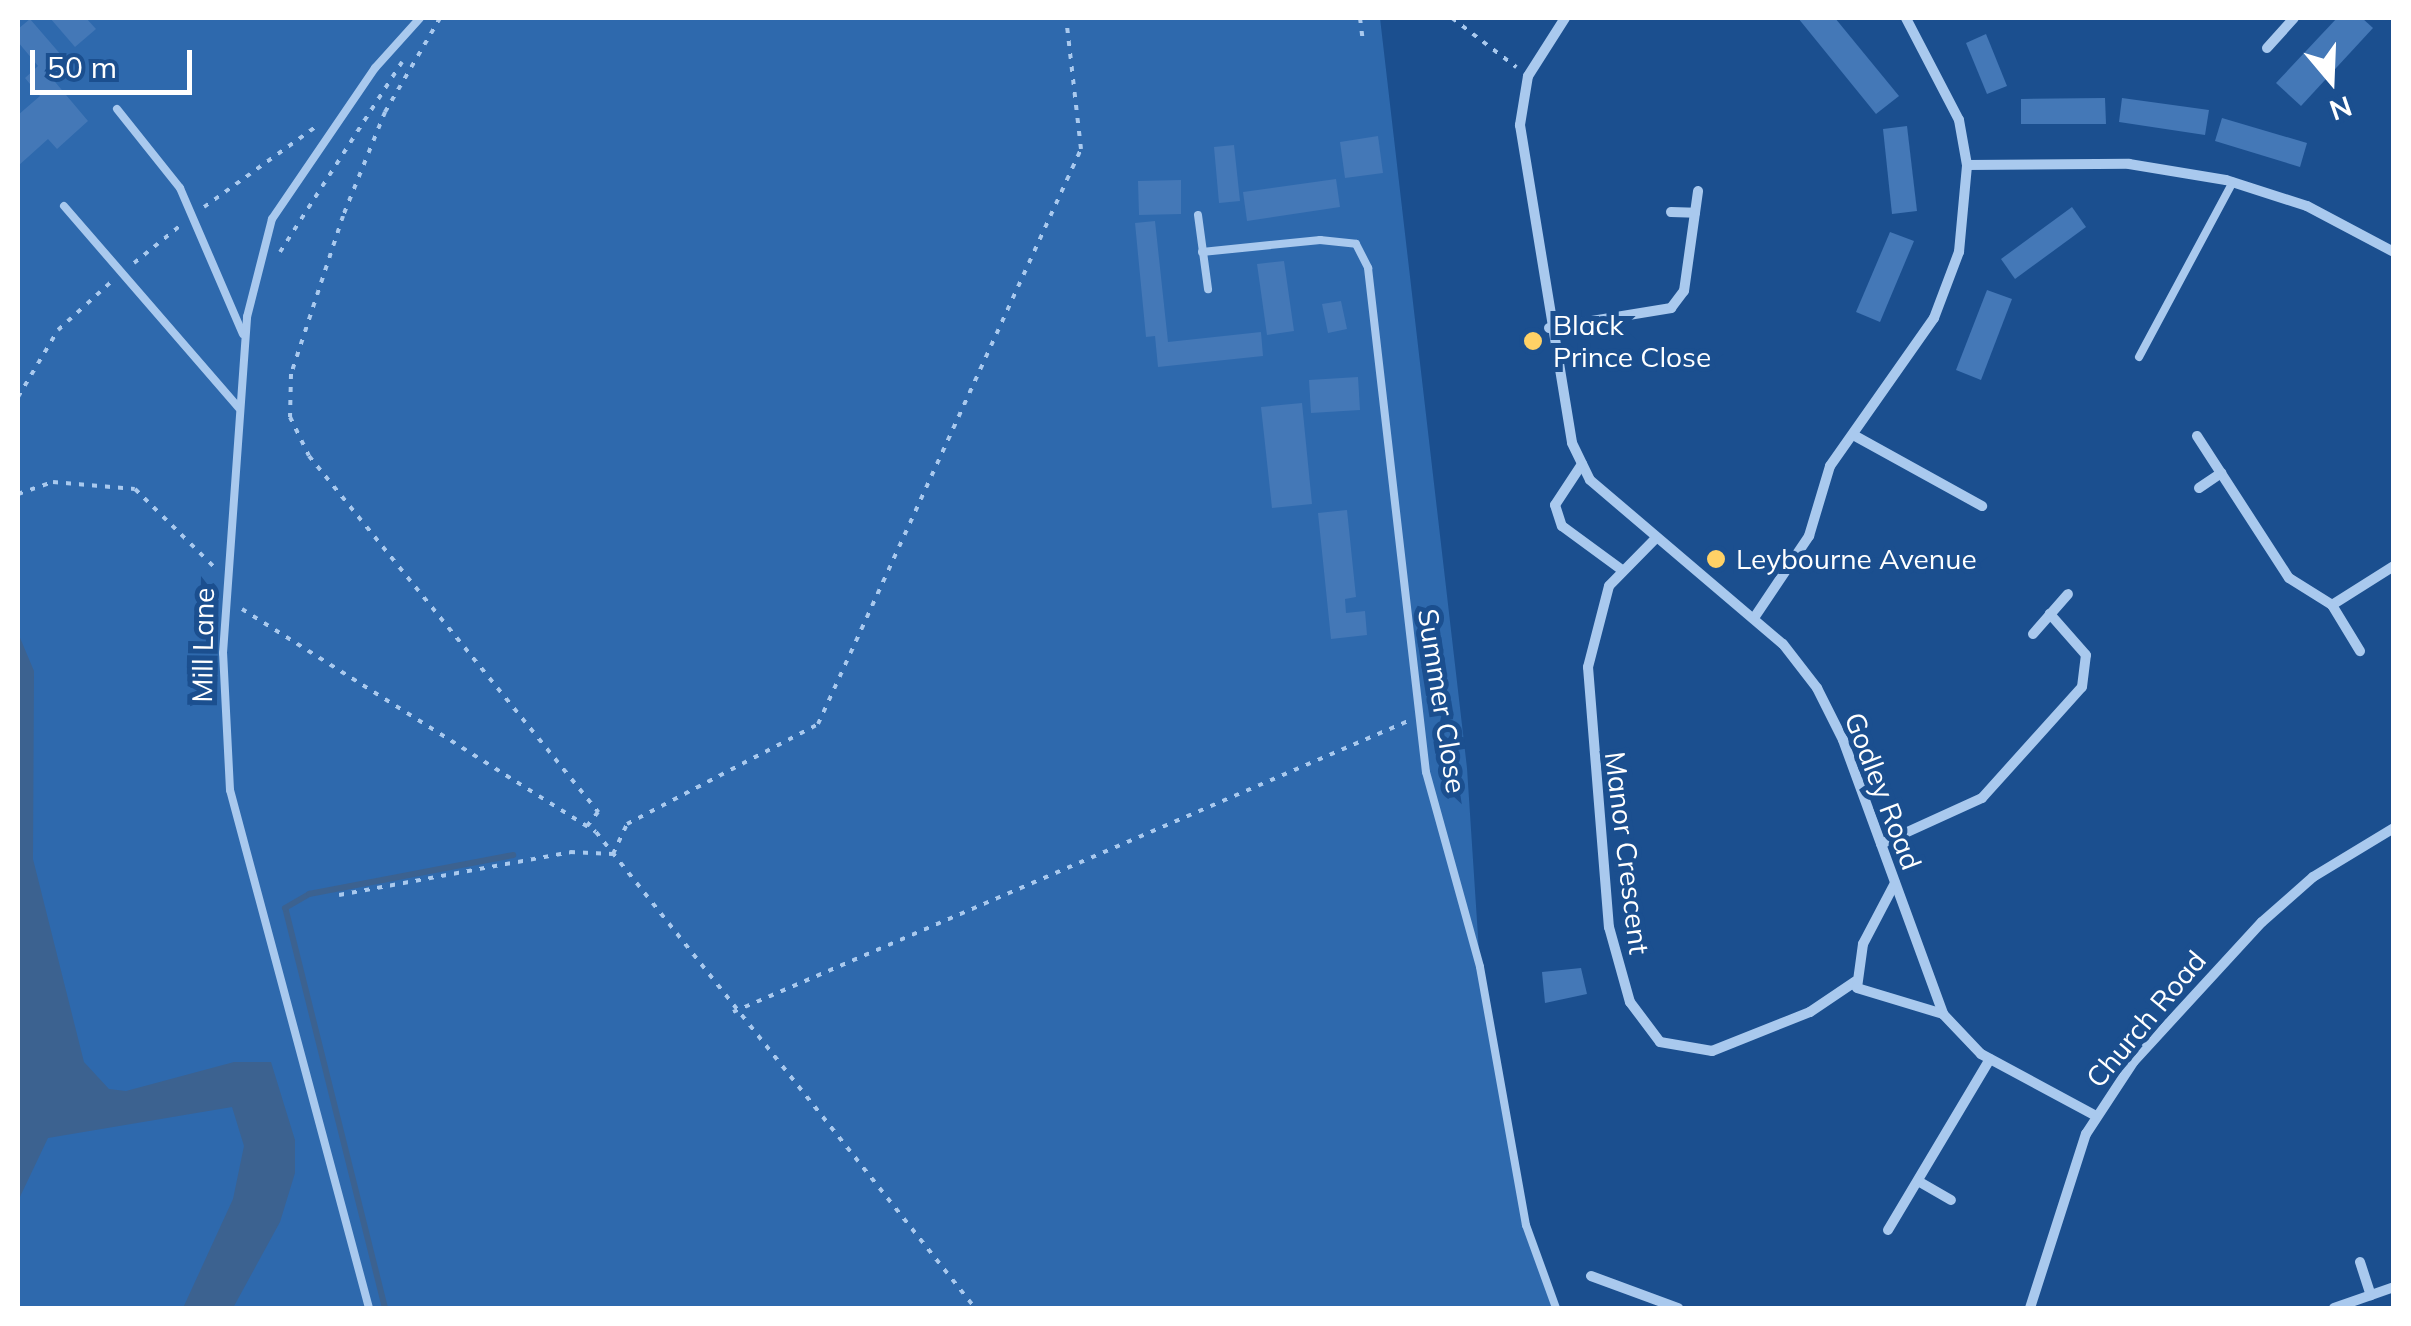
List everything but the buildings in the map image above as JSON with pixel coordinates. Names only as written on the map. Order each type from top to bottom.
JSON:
[{"type":"street","points":[[1565,18],[1528,76],[1520,100],[1523,164],[1549,328],[1582,464],[1555,505],[1562,526],[1622,570]]},
{"type":"street","points":[[1754,618],[1808,536],[1830,466],[1857,437],[1906,366],[1958,252],[1966,166],[1958,120],[1906,18]]},
{"type":"street","points":[[2267,48],[2294,18]]},
{"type":"street","points":[[1966,166],[2129,164],[2233,182],[2307,206],[2394,252]]},
{"type":"street","points":[[1549,328],[1671,308],[1684,291],[1698,192]]},
{"type":"street","points":[[1671,212],[1695,213]]},
{"type":"street","points":[[2197,436],[2289,578],[2332,605],[2360,650]]},
{"type":"street","points":[[1857,437],[1982,506]]},
{"type":"street","name":"Godley Road","points":[[1582,464],[1656,538],[1754,618],[1816,688],[1880,844],[1942,1014],[1990,1059],[2096,1116]]},
{"type":"street","points":[[2199,488],[2221,473]]},
{"type":"street","name":"Manor Crescent","points":[[1656,538],[1622,570],[1596,631],[1587,708],[1609,928],[1640,1020],[1660,1042],[1712,1051],[1810,1012],[1856,981]]},
{"type":"street","points":[[2332,605],[2394,566]]},
{"type":"street","points":[[2033,634],[2068,594]]},
{"type":"street","points":[[1880,844],[1982,798],[2082,688],[2086,655],[2050,614]]},
{"type":"street","name":"Church Road","points":[[2030,1308],[2096,1116],[2134,1061],[2262,922],[2313,877],[2394,828]]},
{"type":"street","points":[[1895,884],[1863,944],[1856,981],[1894,1003],[1942,1014]]},
{"type":"street","points":[[1888,1230],[1990,1059]]},
{"type":"street","points":[[1918,1181],[1950,1200]]},
{"type":"street","points":[[2360,1262],[2371,1295]]},
{"type":"street","points":[[1591,1276],[1678,1308]]},
{"type":"street","points":[[2334,1308],[2394,1287]]},
{"type":"lane","name":"Mill Lane","points":[[369,1308],[230,790],[226,593],[245,338],[272,219],[341,116],[420,18]]},
{"type":"lane","points":[[116,109],[180,188],[245,338]]},
{"type":"lane","points":[[2139,356],[2233,182]]},
{"type":"lane","points":[[64,206],[239,408]]},
{"type":"lane","points":[[1198,215],[1208,290]]},
{"type":"lane","name":"Summer Close","points":[[1202,252],[1320,240],[1356,244],[1368,268],[1426,772],[1480,967],[1526,1225],[1556,1308]]},
{"type":"path","points":[[275,268],[322,182],[437,18]]},
{"type":"path","points":[[437,18],[385,112],[343,216],[291,374],[290,417],[310,456],[598,812],[587,826]]},
{"type":"path","points":[[612,854],[627,824],[818,724],[1081,149],[1066,18]]},
{"type":"path","points":[[1360,18],[1363,42]]},
{"type":"path","points":[[1452,18],[1528,76]]},
{"type":"path","points":[[18,397],[58,330],[120,274],[304,131],[341,116]]},
{"type":"path","points":[[18,494],[53,482],[135,489],[212,564],[226,593],[587,826],[733,1012],[976,1308]]},
{"type":"path","points":[[733,1012],[1398,724]]},
{"type":"path","points":[[339,895],[570,852],[612,854]]},
{"type":"shaded area","points":[[18,18],[1380,18],[1467,768],[1480,967],[1526,1225],[1556,1308],[18,1308]]},
{"type":"shaded area","points":[[18,633],[34,671],[33,859],[84,1062],[109,1089],[126,1091],[234,1062],[271,1062],[295,1140],[295,1173],[280,1222],[233,1308],[183,1308],[233,1199],[244,1146],[232,1107],[48,1138],[18,1201]]},
{"type":"waterway","points":[[385,1308],[285,908],[309,894],[513,855]]},
{"type":"place","name":"Black Prince Close","points":[[1533,341]]},
{"type":"place","name":"Leybourne Avenue","points":[[1716,559]]}]
